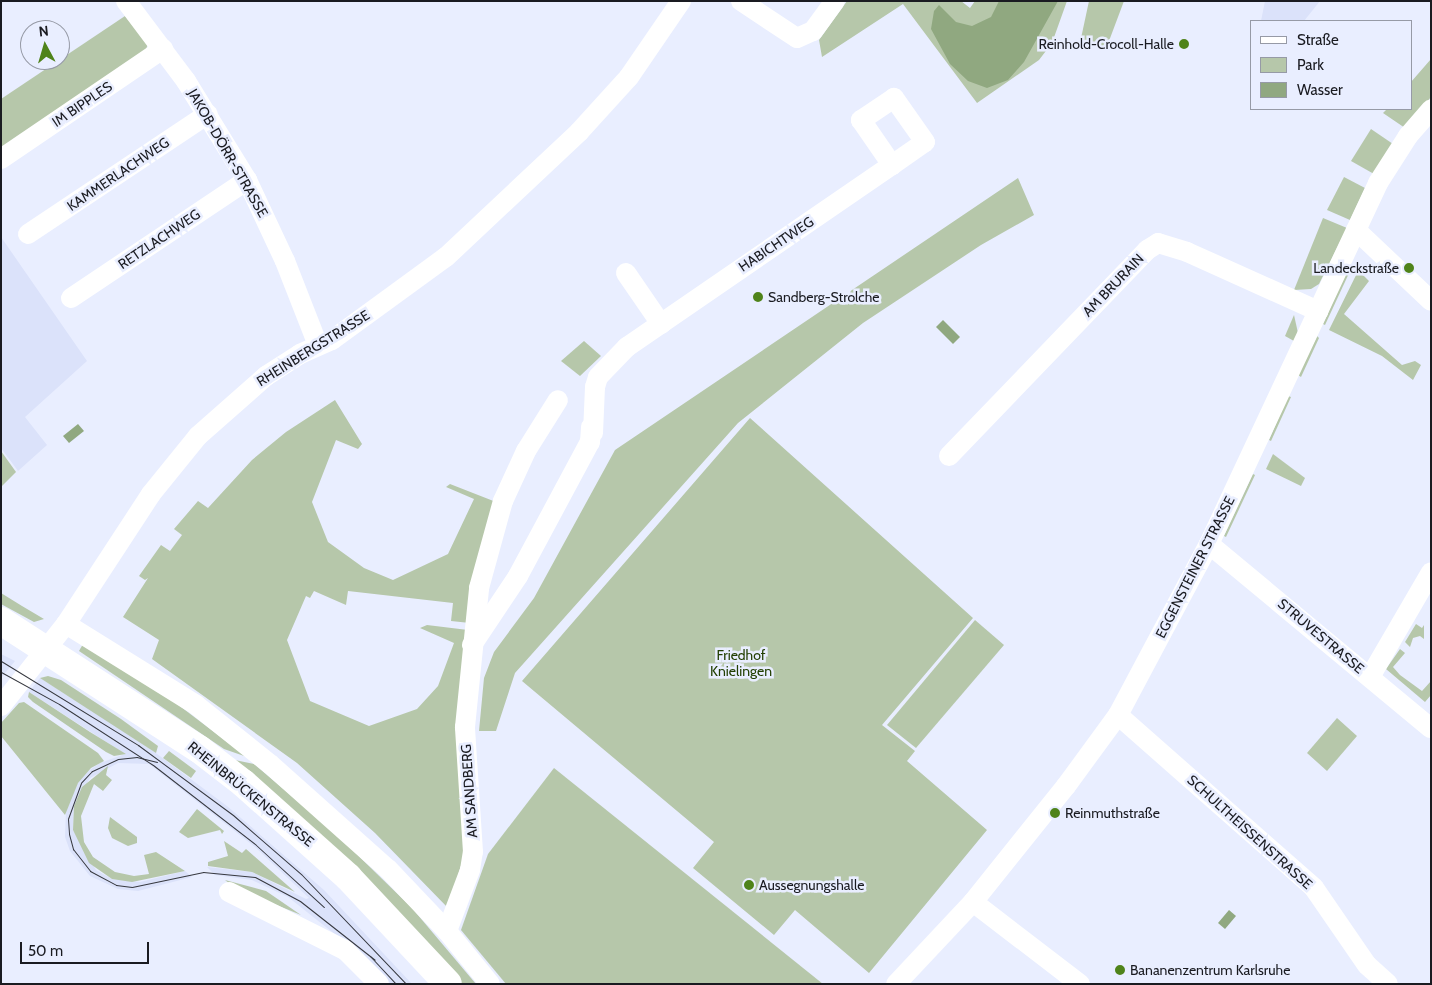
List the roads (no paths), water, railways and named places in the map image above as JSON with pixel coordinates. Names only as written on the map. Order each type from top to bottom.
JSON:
[{"type":"main road","name":"RHEINBRÜCKENSTRASSE","points":[[1,621],[46,648],[199,749],[255,794],[348,877],[448,984]]},
{"type":"street","name":"JAKOB-DÖRR-STRASSE","points":[[126,1],[163,49],[208,114],[247,180],[285,261],[318,345]]},
{"type":"street","name":"RHEINBERGSTRASSE","points":[[1,706],[66,624],[146,502],[198,436],[260,380],[318,345],[332,340],[446,257],[572,139],[629,77],[681,1]]},
{"type":"street","points":[[741,1],[798,38],[813,31],[835,1]]},
{"type":"street","name":"IM BIPPLES","points":[[1,159],[163,49]]},
{"type":"street","name":"EGGENSTEINER STRASSE","points":[[896,984],[973,902],[1066,786],[1118,715],[1210,544],[1356,230],[1402,145],[1431,110]]},
{"type":"street","name":"KAMMERLACHWEG","points":[[28,234],[208,114]]},
{"type":"street","name":"HABICHTWEG","points":[[592,430],[595,387],[598,377],[627,348],[892,165]]},
{"type":"street","name":"RETZLACHWEG","points":[[71,298],[247,180]]},
{"type":"street","points":[[1356,230],[1431,301]]},
{"type":"street","name":"AM BRURAIN","points":[[948,456],[1147,250],[1158,243],[1187,252],[1318,311]]},
{"type":"street","points":[[626,274],[661,324]]},
{"type":"street","name":"AM SANDBERG","points":[[448,931],[470,870],[473,852],[465,727],[471,647],[479,588],[503,501],[526,450],[558,400]]},
{"type":"street","name":"AM SANDBERG","points":[[471,647],[518,576],[592,430]]},
{"type":"street","name":"STRUVESTRASSE","points":[[1210,544],[1431,728]]},
{"type":"street","points":[[1370,677],[1431,572]]},
{"type":"street","points":[[66,624],[196,705],[270,764],[381,863],[448,931],[490,984]]},
{"type":"street","name":"SCHULTHEISSENSTRASSE","points":[[1118,715],[1314,888],[1367,965],[1388,984]]},
{"type":"street","points":[[229,892],[345,950],[379,984]]},
{"type":"street","points":[[973,902],[1080,984]]},
{"type":"water","points":[[999,1],[1058,1],[1024,62],[1008,80],[987,88],[968,81],[950,64],[931,29],[934,11],[939,5],[956,22],[972,26],[991,17]]},
{"type":"water","points":[[943,320],[960,337],[953,344],[936,327]]},
{"type":"water","points":[[78,424],[84,431],[69,443],[63,436]]},
{"type":"water","points":[[1229,910],[1236,916],[1225,929],[1218,923]]},
{"type":"tram line","points":[[1,661],[138,745],[233,815],[302,875],[406,984]]},
{"type":"tram line","points":[[1,672],[59,704],[153,765],[256,845],[324,907]]},
{"type":"tram line","points":[[157,762],[137,757],[118,759],[92,771],[81,783],[68,819],[69,834],[73,849],[90,871],[116,885],[132,887],[203,872],[255,877],[300,901],[375,960]]},
{"type":"tram line","points":[[370,956],[396,984]]},
{"type":"place","name":"Reinhold-Crocoll-Halle","points":[[1184,44]]},
{"type":"place","name":"Landeckstraße","points":[[1409,268]]},
{"type":"place","name":"Sandberg-Strolche","points":[[758,297]]},
{"type":"place","name":"Reinmuthstraße","points":[[1055,813]]},
{"type":"place","name":"Aussegnungshalle","points":[[749,885]]},
{"type":"place","name":"Bananenzentrum Karlsruhe","points":[[1120,970]]},
{"type":"park label","name":"Friedhof Knielingen","points":[[741,664]]}]
